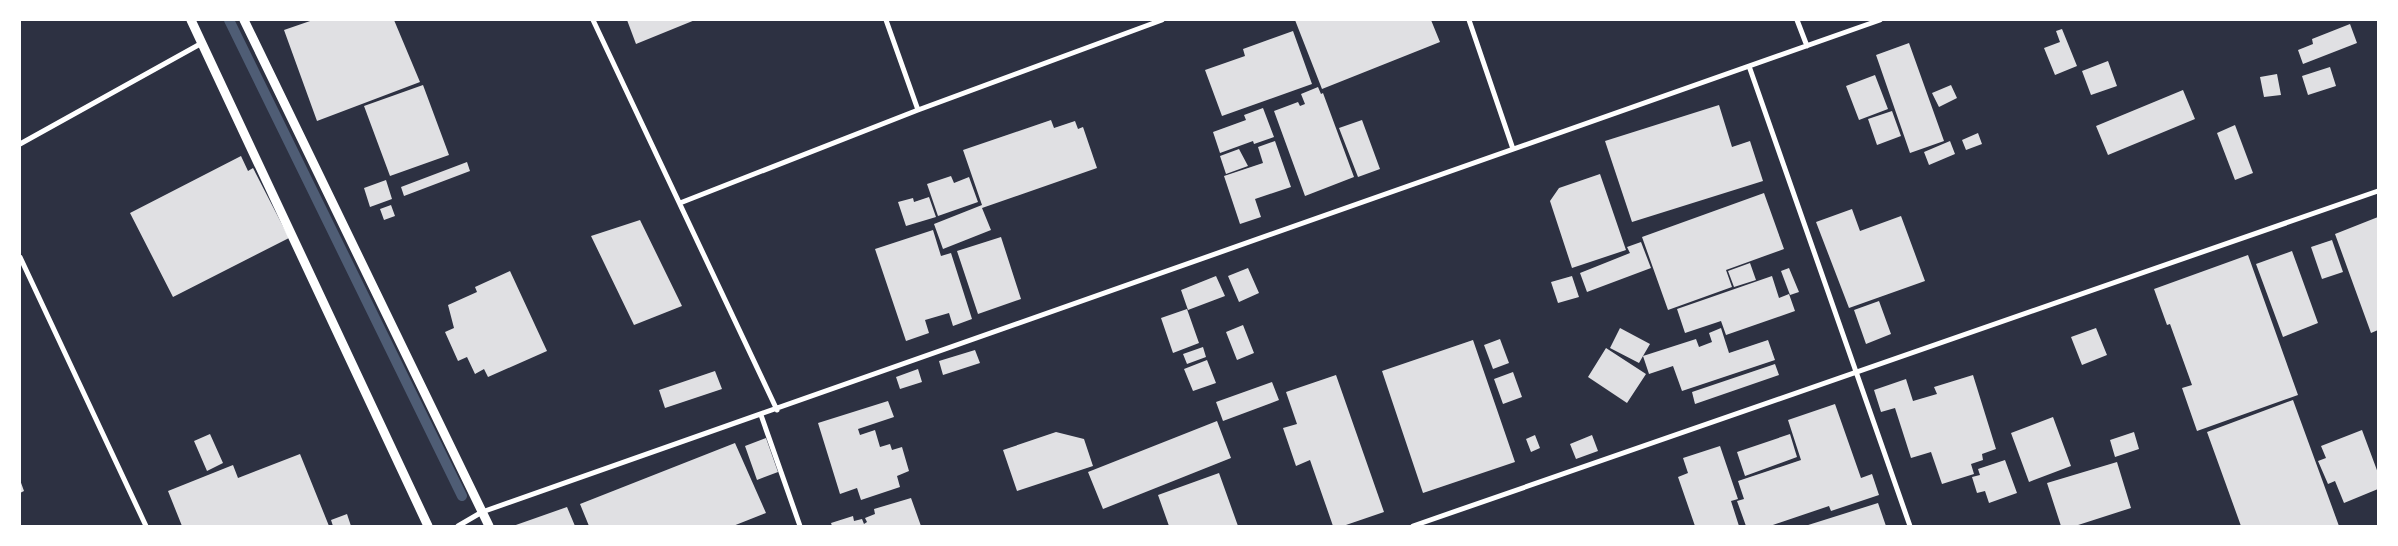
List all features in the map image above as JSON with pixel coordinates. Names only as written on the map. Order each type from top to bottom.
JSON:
[{"type":"street","points":[[191,20],[428,526]]},
{"type":"street","points":[[244,20],[489,526]]},
{"type":"street","points":[[592,20],[777,410]]},
{"type":"street","points":[[886,20],[918,110]]},
{"type":"street","points":[[680,203],[918,110],[1162,20]]},
{"type":"street","points":[[1469,20],[1513,150]]},
{"type":"street","points":[[1797,20],[1807,46]]},
{"type":"street","points":[[458,526],[482,512],[777,410],[1880,20]]},
{"type":"street","points":[[20,144],[202,43]]},
{"type":"street","points":[[1749,66],[1910,526]]},
{"type":"street","points":[[1413,526],[2378,190]]},
{"type":"street","points":[[20,257],[146,526]]},
{"type":"street","points":[[761,415],[800,526]]},
{"type":"building","points":[[313,20],[394,20],[420,82],[317,121],[284,30]]},
{"type":"building","points":[[627,20],[695,20],[636,44]]},
{"type":"building","points":[[1295,20],[1431,20],[1440,42],[1322,89]]},
{"type":"building","points":[[2350,24],[2357,43],[2303,64],[2298,50],[2313,44],[2312,39]]},
{"type":"building","points":[[2062,29],[2077,66],[2055,75],[2044,48],[2060,42],[2056,31]]},
{"type":"building","points":[[1293,31],[1312,84],[1222,116],[1205,70],[1245,56],[1243,49]]},
{"type":"building","points":[[1909,43],[1944,141],[1910,153],[1876,55]]},
{"type":"building","points":[[2108,61],[2117,86],[2091,95],[2082,71]]},
{"type":"building","points":[[2330,67],[2336,86],[2308,95],[2302,76]]},
{"type":"building","points":[[2277,74],[2281,95],[2264,97],[2260,77]]},
{"type":"building","points":[[1875,75],[1888,109],[1859,120],[1846,86]]},
{"type":"building","points":[[423,85],[449,155],[390,176],[364,106]]},
{"type":"building","points":[[1951,85],[1957,98],[1939,107],[1932,93]]},
{"type":"building","points":[[1318,87],[1321,94],[1323,93],[1354,177],[1305,196],[1274,111],[1298,102],[1300,106],[1305,104],[1301,94]]},
{"type":"building","points":[[2183,90],[2195,119],[2108,155],[2096,126]]},
{"type":"building","points":[[1719,105],[1732,147],[1750,141],[1763,181],[1632,222],[1605,141]]},
{"type":"building","points":[[1263,108],[1274,137],[1254,144],[1253,141],[1220,153],[1213,132],[1246,120],[1244,115]]},
{"type":"building","points":[[1892,111],[1901,136],[1877,145],[1868,119]]},
{"type":"building","points":[[1051,120],[1054,128],[1075,121],[1078,129],[1083,127],[1097,168],[982,208],[991,230],[943,249],[934,224],[982,205],[963,150]]},
{"type":"building","points":[[1362,120],[1380,169],[1358,177],[1339,128]]},
{"type":"building","points":[[2235,125],[2253,173],[2235,180],[2217,133]]},
{"type":"building","points":[[1978,133],[1982,144],[1966,150],[1962,140]]},
{"type":"building","points":[[1275,141],[1291,187],[1255,199],[1261,217],[1240,224],[1224,176],[1263,163],[1258,147]]},
{"type":"building","points":[[1950,141],[1955,154],[1929,165],[1924,152]]},
{"type":"building","points":[[1239,149],[1248,166],[1226,174],[1220,156]]},
{"type":"building","points":[[241,156],[248,171],[253,168],[289,238],[173,297],[130,213]]},
{"type":"building","points":[[467,162],[470,171],[404,196],[401,187]]},
{"type":"building","points":[[1600,174],[1626,250],[1572,268],[1550,201],[1559,188]]},
{"type":"building","points":[[951,176],[954,183],[969,177],[978,202],[938,216],[927,184]]},
{"type":"building","points":[[386,180],[392,199],[370,207],[364,188]]},
{"type":"building","points":[[1764,193],[1784,249],[1726,270],[1732,287],[1668,310],[1642,237]]},
{"type":"building","points":[[929,197],[936,217],[906,226],[898,202],[913,198],[914,202]]},
{"type":"building","points":[[391,205],[395,216],[384,220],[380,209]]},
{"type":"building","points":[[1852,209],[1860,231],[1901,216],[1925,281],[1849,308],[1816,222]]},
{"type":"building","points":[[2378,217],[2378,330],[2371,333],[2335,234]]},
{"type":"building","points":[[640,220],[682,306],[634,325],[591,236]]},
{"type":"building","points":[[933,230],[941,256],[951,253],[972,319],[953,326],[949,313],[925,320],[929,333],[906,341],[875,249]]},
{"type":"building","points":[[1001,237],[1021,299],[978,314],[957,251]]},
{"type":"building","points":[[2332,240],[2343,272],[2322,279],[2311,247]]},
{"type":"building","points":[[1641,242],[1651,268],[1587,292],[1580,273],[1630,253],[1627,247]]},
{"type":"building","points":[[2292,251],[2318,323],[2283,337],[2256,264]]},
{"type":"building","points":[[2248,255],[2298,395],[2197,431],[2182,388],[2192,385],[2170,324],[2167,325],[2154,289]]},
{"type":"building","points":[[1750,263],[1756,280],[1734,287],[1728,271]]},
{"type":"building","points":[[1248,268],[1259,293],[1239,302],[1228,276]]},
{"type":"building","points":[[1789,268],[1799,292],[1790,295],[1781,271]]},
{"type":"building","points":[[510,271],[547,351],[488,377],[484,369],[475,374],[467,357],[458,361],[445,332],[454,328],[448,305],[477,292],[475,287]]},
{"type":"building","points":[[1216,276],[1225,296],[1188,310],[1181,290]]},
{"type":"building","points":[[1572,276],[1579,297],[1558,303],[1551,282]]},
{"type":"building","points":[[1772,276],[1779,298],[1789,294],[1795,311],[1726,335],[1721,321],[1685,333],[1677,309]]},
{"type":"building","points":[[1879,301],[1891,334],[1866,344],[1854,310]]},
{"type":"building","points":[[1187,309],[1199,343],[1173,353],[1161,318]]},
{"type":"building","points":[[1243,325],[1254,353],[1237,360],[1226,332]]},
{"type":"building","points":[[1620,328],[1650,344],[1639,363],[1610,348]]},
{"type":"building","points":[[1721,328],[1729,353],[1768,340],[1775,360],[1682,391],[1673,366],[1649,374],[1643,356],[1696,339],[1699,347],[1712,342],[1709,333]]},
{"type":"building","points":[[2096,328],[2107,355],[2082,365],[2071,337]]},
{"type":"building","points":[[1500,339],[1509,363],[1493,369],[1484,345]]},
{"type":"building","points":[[1473,340],[1515,462],[1423,493],[1382,371]]},
{"type":"building","points":[[1203,347],[1206,357],[1187,364],[1183,354]]},
{"type":"building","points":[[1606,348],[1646,374],[1627,403],[1588,377]]},
{"type":"building","points":[[975,350],[980,363],[943,375],[939,361]]},
{"type":"building","points":[[1207,360],[1216,383],[1193,391],[1184,369]]},
{"type":"building","points":[[1775,364],[1779,375],[1695,404],[1692,392]]},
{"type":"building","points":[[918,369],[922,382],[900,389],[896,377]]},
{"type":"building","points":[[715,371],[722,389],[665,408],[659,390]]},
{"type":"building","points":[[1513,372],[1522,397],[1503,404],[1494,379]]},
{"type":"building","points":[[1336,375],[1384,512],[1343,526],[1333,526],[1310,460],[1296,466],[1283,428],[1297,424],[1286,392]]},
{"type":"building","points":[[1973,375],[1996,449],[1982,454],[1983,460],[1971,464],[1974,474],[1942,484],[1931,452],[1911,458],[1895,408],[1881,412],[1874,390],[1906,379],[1913,401],[1937,394],[1934,387]]},
{"type":"building","points":[[1272,382],[1279,400],[1223,421],[1216,402]]},
{"type":"building","points":[[2293,400],[2339,526],[2241,526],[2207,432]]},
{"type":"building","points":[[888,401],[894,417],[858,429],[860,435],[875,430],[880,447],[890,444],[892,450],[902,447],[909,471],[897,476],[900,487],[861,500],[857,488],[840,494],[818,423]]},
{"type":"building","points":[[1835,404],[1861,478],[1872,474],[1879,495],[1831,511],[1829,506],[1770,526],[1746,526],[1737,501],[1744,499],[1738,481],[1801,460],[1788,420]]},
{"type":"building","points":[[2053,417],[2071,466],[2029,482],[2011,433]]},
{"type":"building","points":[[1217,421],[1231,458],[1103,509],[1088,472]]},
{"type":"building","points":[[2362,430],[2378,473],[2378,489],[2344,503],[2335,481],[2328,484],[2318,461],[2326,458],[2321,446]]},
{"type":"building","points":[[1056,432],[1084,439],[1093,466],[1017,491],[1003,450]]},
{"type":"building","points":[[2134,432],[2139,449],[2115,457],[2110,440]]},
{"type":"building","points":[[210,434],[223,463],[207,471],[194,441]]},
{"type":"building","points":[[1790,434],[1797,457],[1745,476],[1737,452]]},
{"type":"building","points":[[1535,435],[1540,448],[1531,452],[1526,439]]},
{"type":"building","points":[[1592,435],[1598,451],[1576,459],[1570,444]]},
{"type":"building","points":[[766,438],[778,472],[757,480],[745,446]]},
{"type":"building","points":[[735,443],[766,513],[733,526],[589,526],[580,504]]},
{"type":"building","points":[[1720,446],[1738,499],[1731,501],[1739,526],[1695,526],[1678,477],[1688,473],[1683,458]]},
{"type":"building","points":[[300,454],[329,526],[182,526],[168,491],[233,465],[238,478]]},
{"type":"building","points":[[2005,460],[2017,493],[1989,503],[1985,491],[1977,493],[1972,477],[1980,475],[1978,469]]},
{"type":"building","points":[[2117,462],[2131,508],[2075,526],[2061,526],[2047,483]]},
{"type":"building","points":[[1219,473],[1238,526],[1169,526],[1158,495]]},
{"type":"building","points":[[20,480],[24,491],[20,493]]},
{"type":"building","points":[[911,498],[921,526],[832,526],[831,523],[853,516],[854,521],[862,519],[864,524],[867,522],[865,518],[875,514],[874,509]]},
{"type":"building","points":[[1878,503],[1886,526],[1805,526]]},
{"type":"building","points":[[567,507],[575,526],[513,526]]},
{"type":"building","points":[[347,514],[351,526],[333,526],[331,520]]},
{"type":"waterway","points":[[229,20],[462,496]]}]
